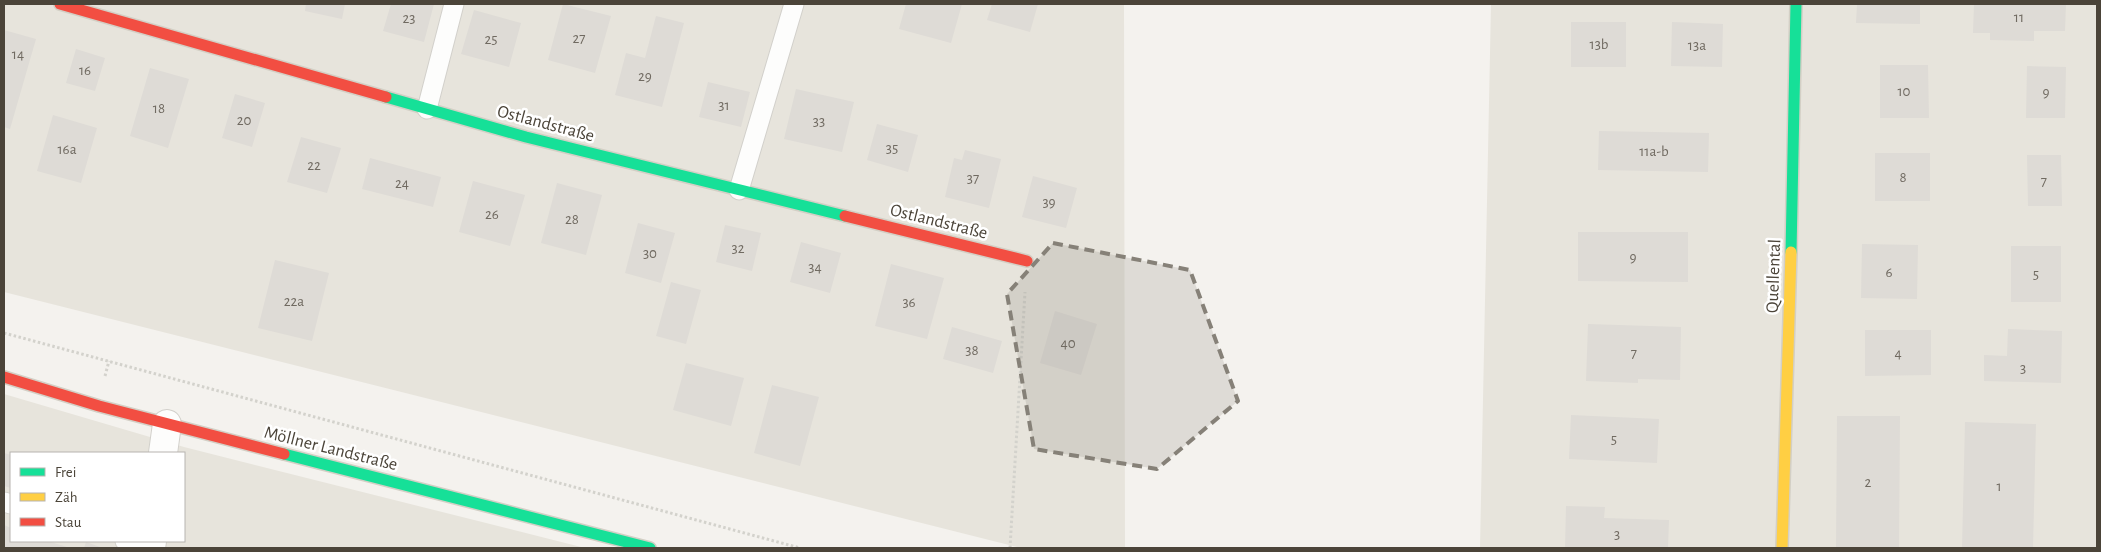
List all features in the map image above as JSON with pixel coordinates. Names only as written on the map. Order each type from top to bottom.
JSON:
[{"type":"street","name":"Ostlandstraße","points":[[60,4],[526,137],[1027,261]]},
{"type":"street","name":"Quellental","points":[[1782,548],[1796,4]]},
{"type":"street","name":"Möllner Landstraße","points":[[4,377],[166,424],[650,548]]},
{"type":"street","points":[[163,452],[166,424]]},
{"type":"lane","points":[[427,109],[454,4]]},
{"type":"lane","points":[[740,190],[794,4]]},
{"type":"lane","points":[[128,542],[149,548]]},
{"type":"path","points":[[1010,548],[1027,261]]},
{"type":"path","points":[[4,333],[800,548]]},
{"type":"highlighted area","points":[[1053,243],[1190,270],[1238,401],[1157,469],[1034,449],[1007,294]]},
{"type":"shaded area","points":[[4,4],[1124,4],[1125,548],[1021,548],[4,292]]},
{"type":"shaded area","points":[[1491,4],[2097,4],[2097,548],[1480,548]]},
{"type":"shaded area","points":[[4,394],[184,447],[585,548],[4,548]]},
{"type":"building","points":[[306,4],[345,4],[342,19],[305,11]]},
{"type":"building","points":[[391,4],[434,4],[424,42],[383,31]]},
{"type":"building","points":[[563,4],[611,16],[595,73],[548,60]]},
{"type":"building","points":[[906,4],[962,4],[951,43],[899,29]]},
{"type":"building","points":[[992,4],[1038,4],[1030,32],[987,20]]},
{"type":"building","points":[[1857,4],[1920,4],[1920,24],[1856,23]]},
{"type":"building","points":[[1974,4],[2066,4],[2065,31],[2034,31],[2034,41],[1990,40],[1990,33],[1973,33]]},
{"type":"building","points":[[474,10],[521,23],[509,67],[461,54]]},
{"type":"building","points":[[656,16],[684,23],[662,107],[615,95],[626,53],[645,58]]},
{"type":"building","points":[[1571,22],[1626,22],[1626,67],[1571,67]]},
{"type":"building","points":[[1672,22],[1723,24],[1722,67],[1671,66]]},
{"type":"building","points":[[4,30],[36,39],[10,129],[4,127]]},
{"type":"building","points":[[76,49],[105,58],[95,91],[66,83]]},
{"type":"building","points":[[1880,65],[1928,65],[1929,118],[1880,118]]},
{"type":"building","points":[[2027,66],[2066,67],[2065,118],[2026,118]]},
{"type":"building","points":[[150,68],[189,79],[168,148],[130,136]]},
{"type":"building","points":[[708,82],[750,92],[741,127],[699,117]]},
{"type":"building","points":[[796,89],[854,102],[842,152],[784,139]]},
{"type":"building","points":[[235,94],[265,103],[252,147],[222,138]]},
{"type":"building","points":[[53,115],[97,128],[81,183],[37,171]]},
{"type":"building","points":[[877,124],[918,135],[908,172],[867,160]]},
{"type":"building","points":[[1599,131],[1709,133],[1708,172],[1598,170]]},
{"type":"building","points":[[301,137],[341,148],[327,193],[287,182]]},
{"type":"building","points":[[965,150],[1001,159],[989,208],[945,197],[954,158],[962,160]]},
{"type":"building","points":[[1875,153],[1930,153],[1930,201],[1875,201]]},
{"type":"building","points":[[2027,155],[2061,155],[2062,206],[2028,206]]},
{"type":"building","points":[[370,158],[441,177],[433,207],[362,189]]},
{"type":"building","points":[[1033,176],[1077,188],[1066,228],[1022,217]]},
{"type":"building","points":[[473,181],[525,195],[510,246],[459,232]]},
{"type":"building","points":[[557,183],[602,195],[586,255],[541,243]]},
{"type":"building","points":[[638,223],[675,233],[661,283],[625,273]]},
{"type":"building","points":[[725,225],[761,233],[752,271],[716,262]]},
{"type":"building","points":[[1578,232],[1688,232],[1688,282],[1578,281]]},
{"type":"building","points":[[801,242],[841,253],[830,293],[790,282]]},
{"type":"building","points":[[1862,244],[1918,245],[1917,299],[1861,298]]},
{"type":"building","points":[[2011,246],[2061,246],[2061,302],[2011,302]]},
{"type":"building","points":[[275,260],[329,273],[312,341],[258,328]]},
{"type":"building","points":[[891,264],[944,278],[927,339],[875,326]]},
{"type":"building","points":[[671,282],[701,290],[686,344],[656,336]]},
{"type":"building","points":[[1055,311],[1097,324],[1081,375],[1040,363]]},
{"type":"building","points":[[1588,324],[1681,327],[1680,380],[1638,379],[1638,383],[1586,381]]},
{"type":"building","points":[[952,327],[1002,341],[993,373],[943,359]]},
{"type":"building","points":[[2008,329],[2062,331],[2061,383],[1984,381],[1984,355],[2007,356]]},
{"type":"building","points":[[1865,330],[1931,330],[1931,375],[1865,376]]},
{"type":"building","points":[[686,363],[744,378],[731,426],[673,410]]},
{"type":"building","points":[[772,385],[819,397],[800,466],[754,453]]},
{"type":"building","points":[[1571,415],[1659,419],[1657,463],[1569,459]]},
{"type":"building","points":[[1837,416],[1900,416],[1899,548],[1836,548]]},
{"type":"building","points":[[1965,422],[2036,424],[2033,548],[1962,548]]},
{"type":"building","points":[[4,453],[10,455],[10,488],[4,486]]},
{"type":"building","points":[[1566,506],[1605,507],[1604,518],[1669,520],[1668,548],[1565,548]]},
{"type":"building","points":[[4,525],[10,528],[10,542],[51,542],[70,548],[4,548]]},
{"type":"building","points":[[86,542],[103,548],[84,548]]},
{"type":"traffic: fast","points":[[1791,252],[1796,4]]},
{"type":"traffic: fast","points":[[386,97],[526,137],[845,216]]},
{"type":"traffic: fast","points":[[284,454],[650,548]]},
{"type":"traffic: slow","points":[[1782,548],[1791,252]]},
{"type":"traffic: jam","points":[[60,4],[386,97]]},
{"type":"traffic: jam","points":[[845,216],[1027,261]]},
{"type":"traffic: jam","points":[[4,377],[99,406],[284,454]]}]
